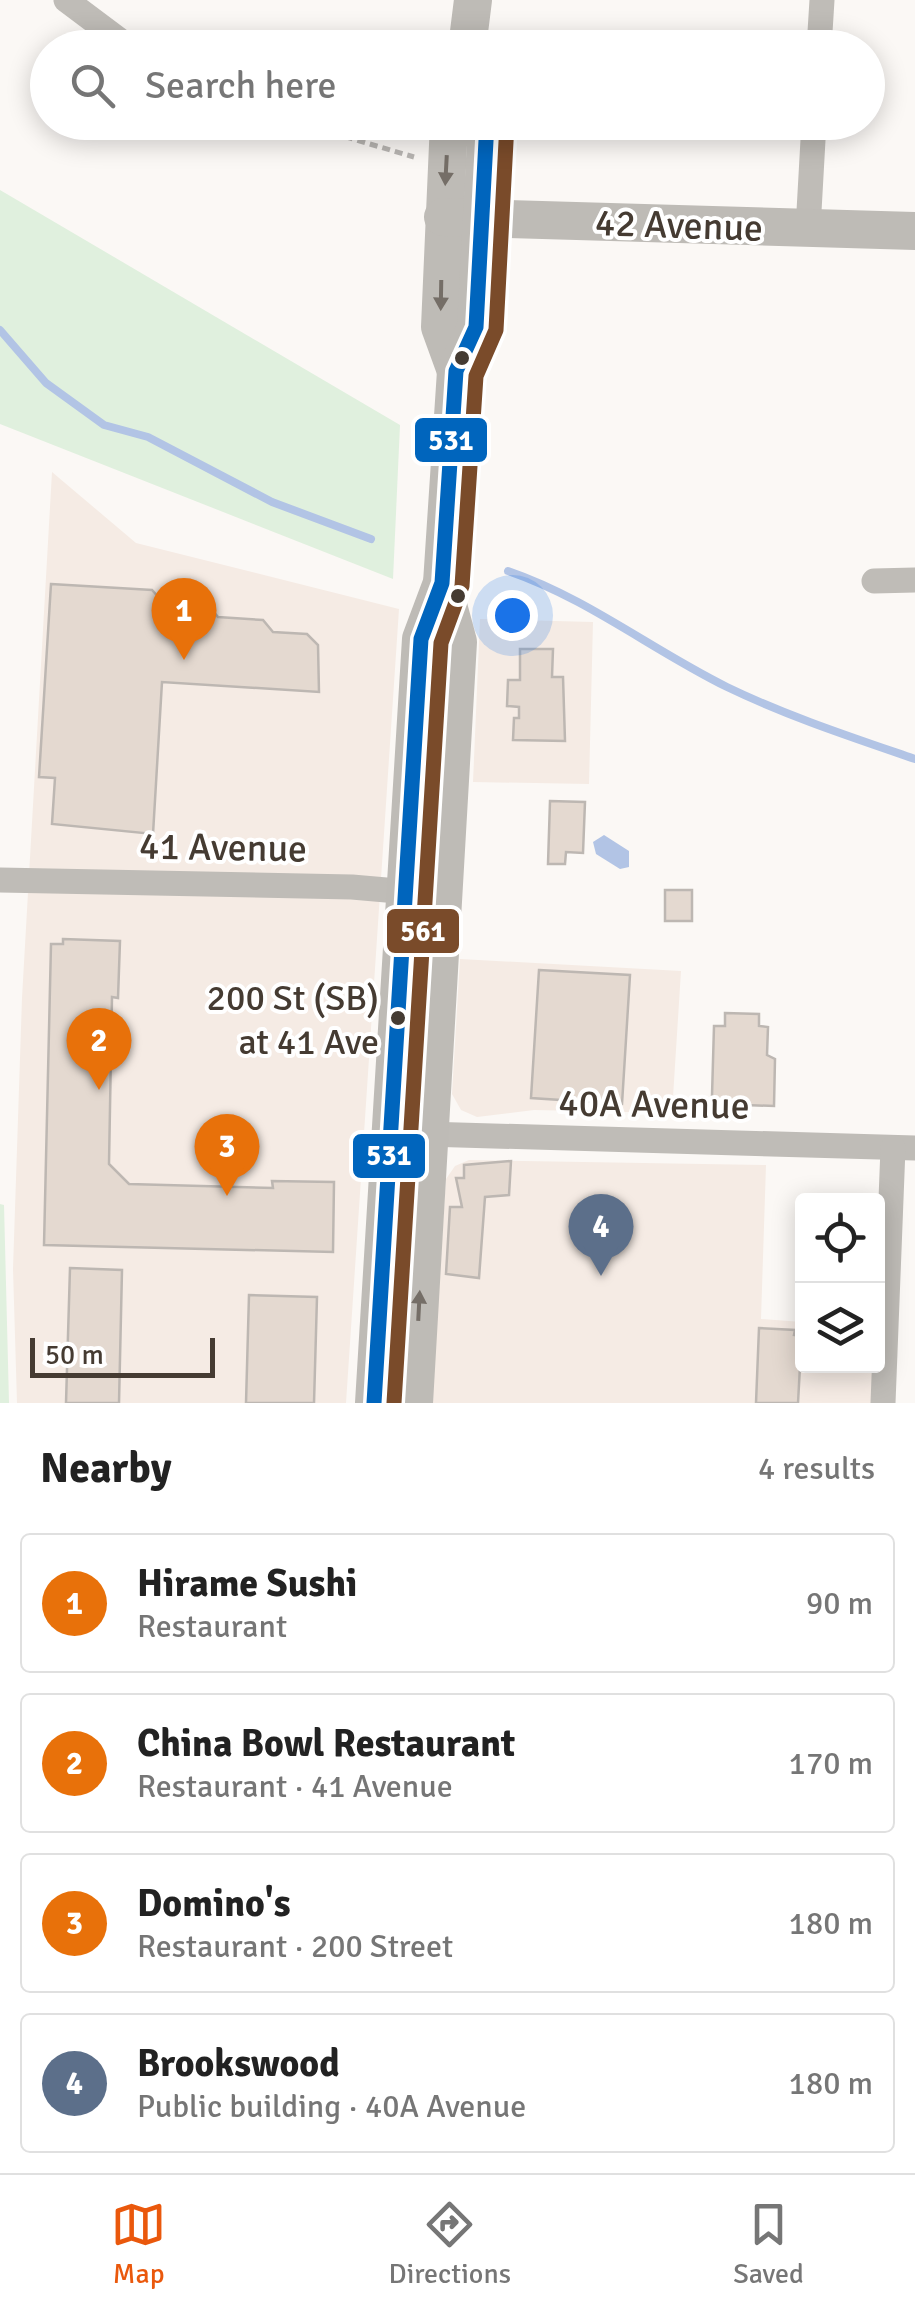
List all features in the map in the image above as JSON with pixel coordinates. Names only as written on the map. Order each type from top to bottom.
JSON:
[{"type":"main road","points":[[471,30],[473,0]]},
{"type":"main road","points":[[448,140],[440,327],[456,372]]},
{"type":"main road","points":[[374,1403],[421,639],[442,583],[456,372],[476,327],[486,140]]},
{"type":"main road","name":"42 Avenue","points":[[443,217],[915,231]]},
{"type":"main road","points":[[414,1403],[458,642],[442,583]]},
{"type":"street","points":[[66,0],[106,30]]},
{"type":"street","points":[[820,30],[822,0]]},
{"type":"street","points":[[808,229],[813,140]]},
{"type":"street","points":[[874,581],[915,580]]},
{"type":"street","name":"41 Avenue","points":[[0,880],[443,895]]},
{"type":"street","name":"40A Avenue","points":[[390,1133],[904,1148]]},
{"type":"street","points":[[883,1403],[904,1148]]},
{"type":"path","points":[[356,140],[414,157]]},
{"type":"shaded area","points":[[52,472],[136,543],[399,609],[346,1403],[17,1403],[13,1269],[22,998]]},
{"type":"shaded area","points":[[480,619],[593,622],[589,784],[473,782]]},
{"type":"shaded area","points":[[460,959],[681,971],[672,1113],[534,1110],[477,1117],[461,1110],[452,1094]]},
{"type":"shaded area","points":[[469,1160],[766,1165],[761,1319],[795,1321],[795,1373],[876,1373],[874,1403],[431,1403],[446,1179],[455,1166]]},
{"type":"green space","points":[[0,190],[400,425],[393,579],[0,424]]},
{"type":"green space","points":[[0,1204],[4,1205],[9,1403],[0,1403]]},
{"type":"water","points":[[604,835],[629,851],[629,867],[620,869],[596,854],[593,842]]},
{"type":"building","points":[[51,584],[152,590],[163,602],[208,605],[218,617],[263,620],[273,632],[307,634],[318,645],[319,692],[162,682],[153,834],[52,824],[55,778],[39,777]]},
{"type":"building","points":[[520,649],[553,649],[552,677],[563,677],[565,741],[513,740],[519,707],[507,706],[508,680],[520,680]]},
{"type":"building","points":[[550,801],[585,802],[583,853],[566,852],[565,864],[548,864]]},
{"type":"building","points":[[665,890],[692,890],[692,921],[665,921]]},
{"type":"building","points":[[63,939],[120,941],[118,998],[112,997],[109,1164],[129,1184],[273,1188],[272,1181],[334,1182],[333,1252],[44,1245],[51,944],[63,944]]},
{"type":"building","points":[[539,970],[630,975],[622,1104],[531,1098]]},
{"type":"building","points":[[725,1013],[759,1014],[759,1026],[768,1027],[767,1055],[775,1059],[774,1106],[719,1104],[712,1096],[714,1026],[725,1026]]},
{"type":"building","points":[[511,1161],[509,1195],[485,1197],[479,1278],[446,1274],[450,1207],[462,1207],[456,1178],[464,1178],[464,1165]]},
{"type":"building","points":[[70,1268],[122,1270],[119,1403],[66,1403]]},
{"type":"building","points":[[249,1295],[317,1297],[314,1403],[246,1403]]},
{"type":"building","points":[[759,1328],[795,1330],[798,1403],[756,1403]]},
{"type":"waterway","points":[[0,330],[46,383],[104,425],[148,437],[272,502],[371,539]]},
{"type":"waterway","points":[[508,571],[565,595],[750,698],[915,759]]},
{"type":"transit line","name":"531","points":[[374,1403],[421,639],[442,583],[456,371],[476,327],[486,140]]},
{"type":"transit line","name":"561","points":[[394,1403],[441,643],[462,586],[476,376],[496,330],[506,140]]},
{"type":"place","name":"Hirame Sushi","points":[[184,660]]},
{"type":"place","name":"200 St (SB) at 41 Ave","points":[[398,1018]]},
{"type":"place","name":"China Bowl Restaurant","points":[[99,1090]]},
{"type":"place","name":"Domino's","points":[[227,1196]]},
{"type":"place","name":"Brookswood","points":[[601,1276]]}]
